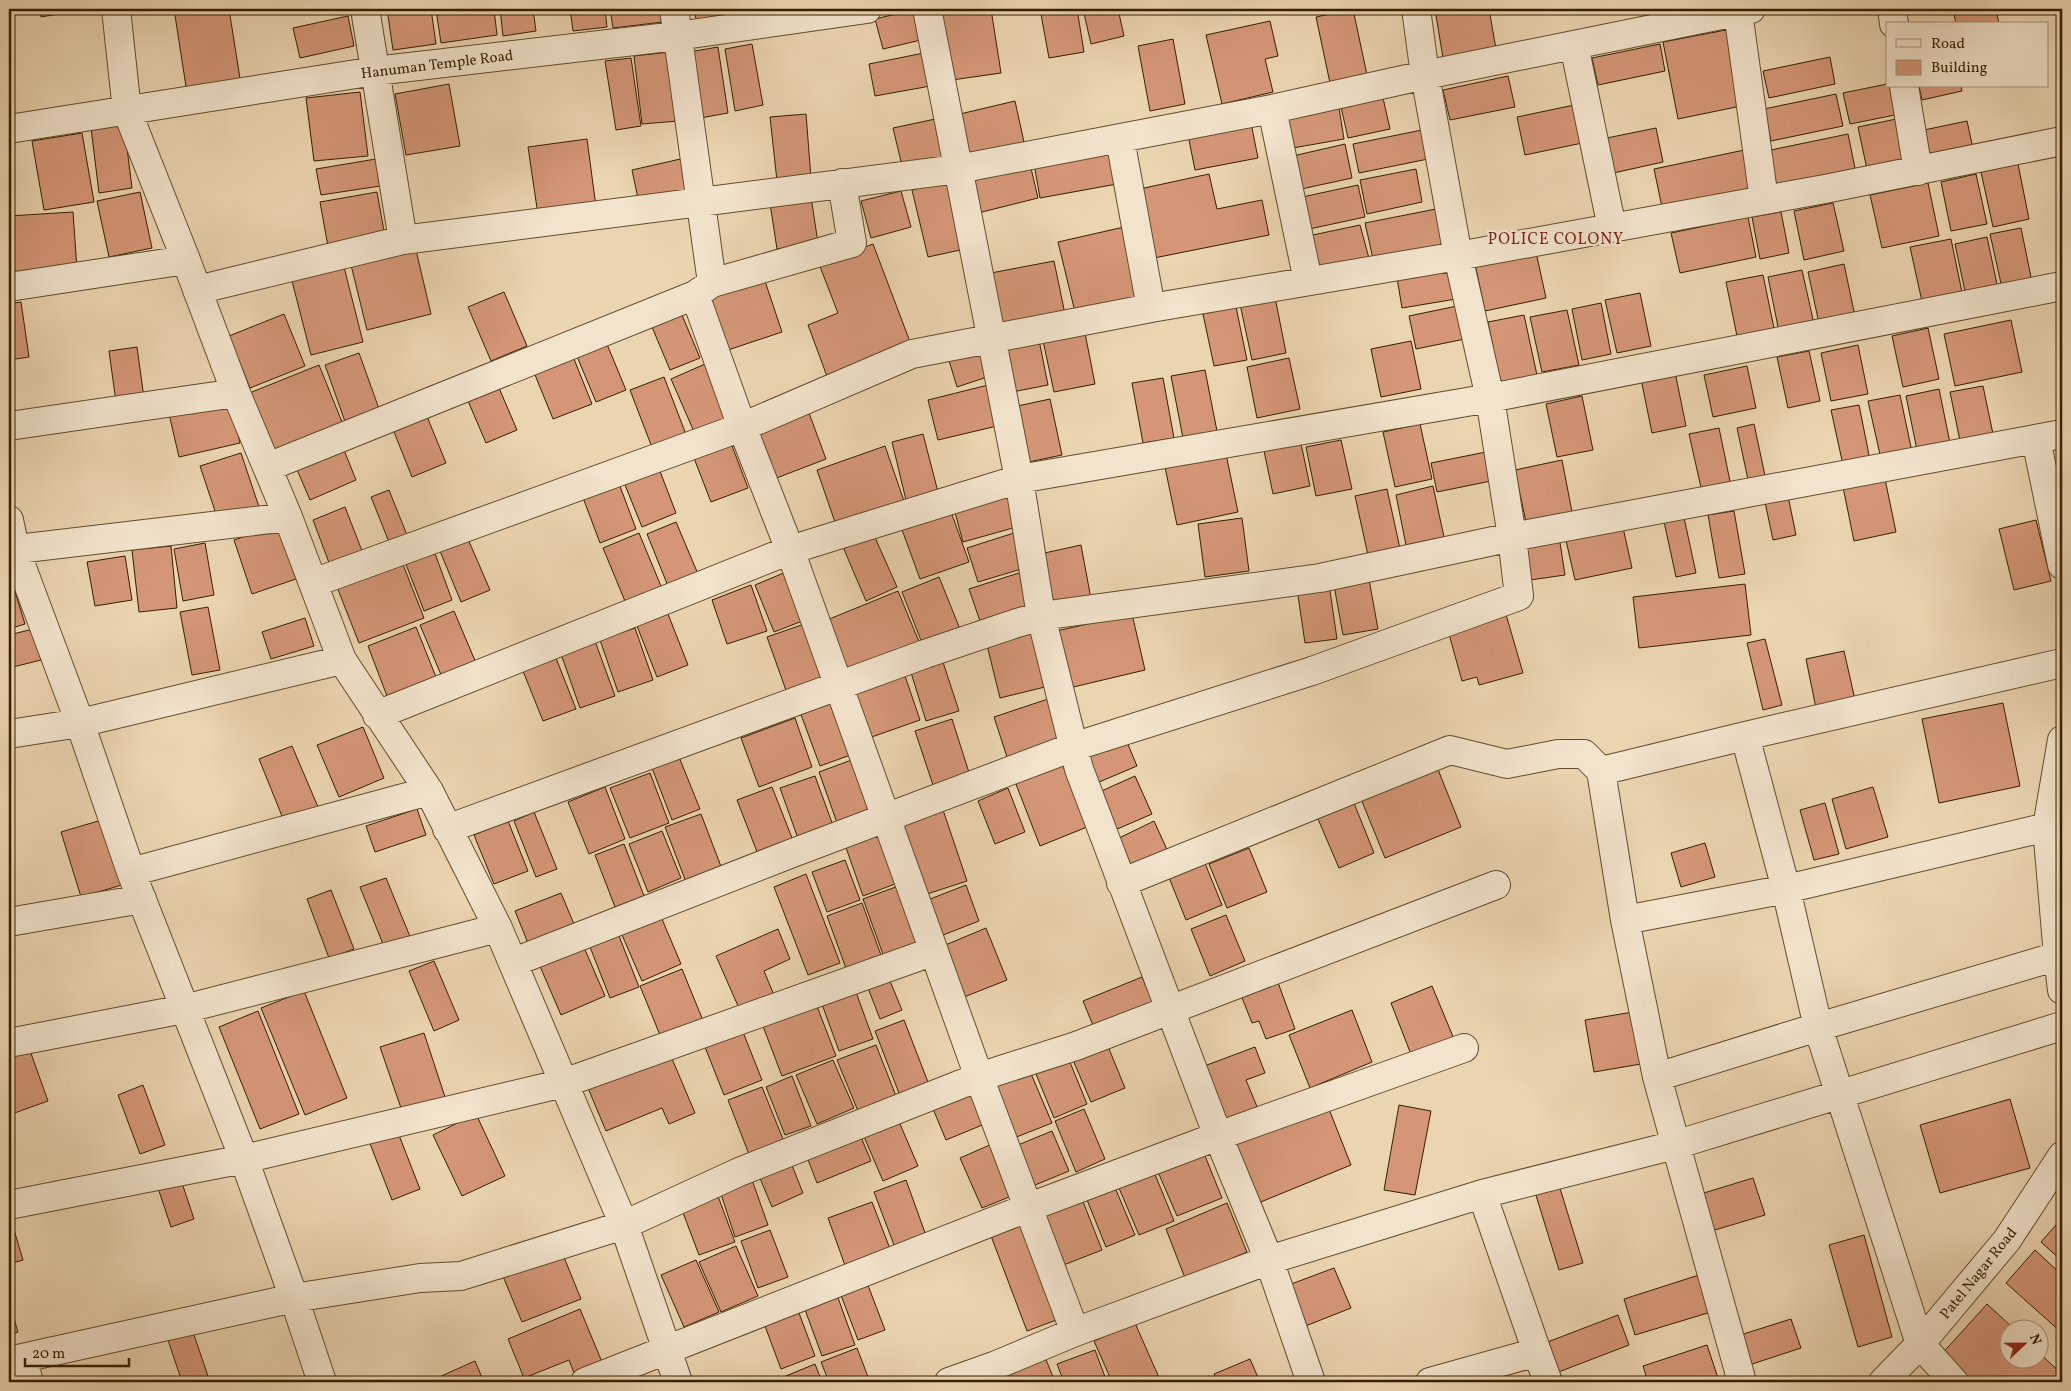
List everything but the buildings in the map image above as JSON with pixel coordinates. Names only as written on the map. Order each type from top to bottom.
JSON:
[{"type":"street","points":[[116,9],[126,111],[186,260],[236,393],[288,517],[342,660],[429,791],[514,962],[624,1225],[678,1382]]},
{"type":"street","points":[[365,9],[403,240]]},
{"type":"street","points":[[674,9],[700,202],[703,289],[742,427],[790,550],[979,1077],[1075,1332]]},
{"type":"street","name":"Hanuman Temple Road","points":[[9,129],[375,71],[677,36],[867,9]]},
{"type":"street","points":[[927,9],[1018,479],[1042,616],[1079,769],[1218,1136],[1270,1260],[1312,1382]]},
{"type":"street","points":[[514,962],[790,854],[887,819],[1073,747],[1312,671],[1519,596],[1512,537],[1490,398],[1458,256],[1425,75],[1416,9]]},
{"type":"street","points":[[1892,9],[1894,22]]},
{"type":"street","points":[[197,290],[403,240],[604,216],[958,169],[1272,109],[1425,75],[1745,10],[1764,200]]},
{"type":"street","points":[[1574,45],[1612,228]]},
{"type":"street","points":[[1904,88],[1918,171]]},
{"type":"street","points":[[1272,109],[1308,281]]},
{"type":"street","points":[[1120,139],[1151,308]]},
{"type":"street","points":[[313,583],[742,427],[912,354],[1151,308],[1458,256],[1764,200],[2062,141]]},
{"type":"street","points":[[268,467],[703,289],[852,243],[842,183]]},
{"type":"street","points":[[9,288],[186,260]]},
{"type":"street","points":[[377,715],[790,550],[1018,479],[1490,398],[2062,286]]},
{"type":"street","points":[[9,426],[236,393]]},
{"type":"street","points":[[447,829],[926,654],[1042,616],[1320,578],[1512,537],[2049,437],[2062,565]]},
{"type":"street","points":[[12,550],[288,517]]},
{"type":"street","points":[[9,520],[12,550],[80,723],[131,872],[244,1159],[322,1382]]},
{"type":"street","points":[[9,734],[80,723],[342,660]]},
{"type":"street","points":[[1601,771],[2062,663]]},
{"type":"street","points":[[1745,736],[1786,889],[1818,1027],[1920,1344],[1954,1382]]},
{"type":"street","points":[[2062,740],[2047,827],[2062,990]]},
{"type":"street","points":[[1121,883],[1450,750],[1507,764],[1558,754],[1584,754],[1601,771],[1625,920],[1657,1077],[1742,1382]]},
{"type":"street","points":[[131,872],[429,791]]},
{"type":"street","points":[[1625,920],[1786,889],[2047,827]]},
{"type":"street","points":[[20,1367],[294,1298],[420,1278],[462,1276],[624,1225],[740,1172],[979,1077],[1076,1046],[1496,885]]},
{"type":"street","points":[[9,922],[142,899]]},
{"type":"street","points":[[9,1043],[184,1009],[498,928]]},
{"type":"street","points":[[9,1205],[244,1159],[564,1083],[934,951]]},
{"type":"street","points":[[1657,1077],[2058,956]]},
{"type":"street","points":[[949,1382],[997,1374],[1075,1332],[1270,1260],[1482,1194],[1675,1145],[2062,1026]]},
{"type":"street","points":[[585,1382],[1027,1208],[1218,1136],[1464,1048]]},
{"type":"street","name":"Patel Nagar Road","points":[[1883,1382],[1920,1344],[2007,1240],[2062,1156]]},
{"type":"street","points":[[1482,1194],[1548,1382]]},
{"type":"street","points":[[1430,1382],[1537,1352]]},
{"type":"district","name":"POLICE COLONY","points":[[1556,238]]}]
